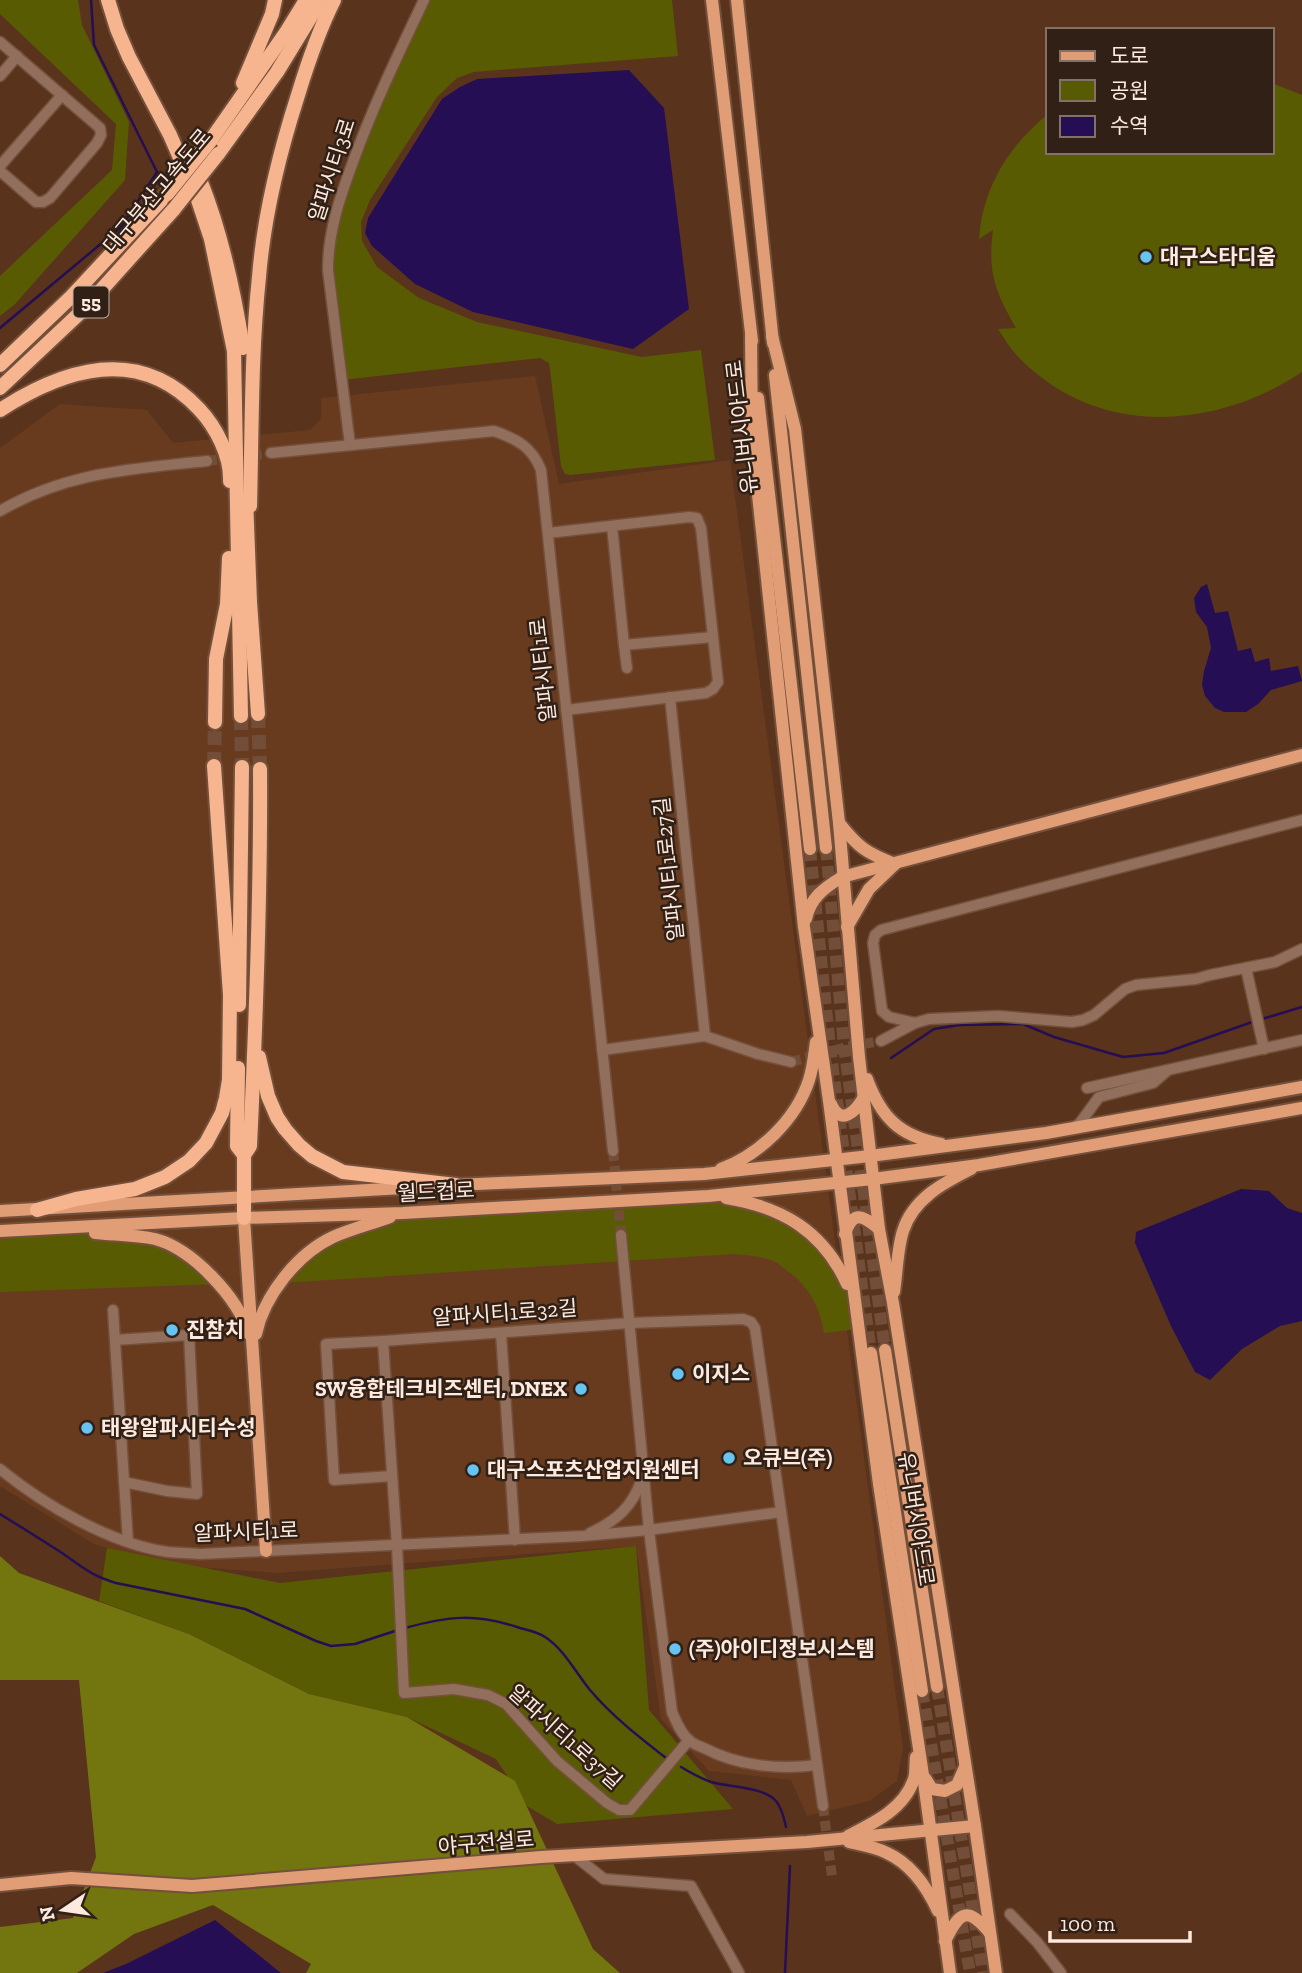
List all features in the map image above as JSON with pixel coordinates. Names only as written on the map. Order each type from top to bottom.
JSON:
[{"type":"highway","points":[[108,0],[129,57],[170,135],[197,197],[211,239],[234,351],[241,474]]},
{"type":"highway","points":[[116,0],[122,22],[139,59],[193,163],[210,206],[235,296],[243,348],[239,543],[241,716]]},
{"type":"highway","points":[[230,114],[272,14],[275,0]]},
{"type":"highway","name":"대구부산고속도로","points":[[0,365],[72,296],[167,194],[230,114],[306,0]]},
{"type":"highway","name":"대구부산고속도로","points":[[0,388],[85,308],[174,209],[218,154],[276,72],[321,0]]},
{"type":"highway","points":[[241,474],[259,274],[271,195],[285,136],[306,70],[324,19],[334,0]]},
{"type":"highway","points":[[0,410],[36,388],[59,379],[93,371],[130,370],[159,380],[194,404],[205,416],[224,452],[241,474]]},
{"type":"highway","points":[[239,543],[250,602],[258,715]]},
{"type":"highway","points":[[215,722],[216,659],[239,543]]},
{"type":"highway","points":[[37,1210],[76,1199],[135,1189],[165,1177],[189,1161],[206,1143],[222,1113],[229,1080],[230,995],[214,766]]},
{"type":"highway","points":[[242,767],[237,1146],[244,1155]]},
{"type":"highway","points":[[244,1218],[244,1155],[250,1146],[255,1037],[260,769]]},
{"type":"highway","points":[[255,1037],[268,1096],[275,1112],[285,1129],[312,1156],[342,1172],[456,1185]]},
{"type":"main road","name":"유니버시아드로","points":[[712,0],[810,849]]},
{"type":"main road","name":"유니버시아드로","points":[[737,0],[826,848]]},
{"type":"main road","points":[[751,336],[752,438],[804,927],[881,1498],[950,1973]]},
{"type":"main road","points":[[772,336],[795,429],[839,823],[859,1057],[879,1229],[893,1303],[996,1973]]},
{"type":"main road","points":[[804,927],[809,905],[825,888],[842,877],[1302,755]]},
{"type":"main road","points":[[839,823],[864,850],[895,864]]},
{"type":"main road","points":[[847,927],[869,889],[895,864]]},
{"type":"main road","points":[[704,1174],[725,1167],[754,1151],[783,1123],[801,1098],[809,1080],[817,1028]]},
{"type":"main road","points":[[859,1057],[879,1108],[888,1118],[925,1141],[951,1145]]},
{"type":"main road","name":"월드컵로","points":[[0,1211],[704,1174],[870,1156],[1075,1127],[1302,1087]]},
{"type":"main road","points":[[829,1101],[834,1112],[841,1115],[850,1114],[864,1097]]},
{"type":"main road","points":[[893,1303],[902,1232],[909,1217],[915,1208],[942,1184],[979,1166],[1302,1108]]},
{"type":"main road","name":"월드컵로","points":[[0,1231],[708,1196],[979,1166]]},
{"type":"main road","points":[[708,1196],[759,1205],[785,1216],[805,1229],[820,1241],[839,1266],[856,1312]]},
{"type":"main road","points":[[254,1348],[258,1325],[272,1296],[306,1254],[332,1238],[404,1213]]},
{"type":"main road","points":[[845,1235],[849,1223],[858,1216],[864,1216],[879,1229]]},
{"type":"main road","points":[[244,1218],[266,1551]]},
{"type":"main road","points":[[56,1229],[156,1240],[184,1253],[211,1274],[228,1295],[247,1328],[254,1348]]},
{"type":"main road","name":"유니버시아드로","points":[[885,1350],[937,1687]]},
{"type":"main road","name":"유니버시아드로","points":[[871,1353],[922,1691]]},
{"type":"main road","points":[[842,1840],[899,1805],[914,1780],[918,1741]]},
{"type":"main road","points":[[923,1775],[932,1789],[944,1791],[957,1786],[965,1765]]},
{"type":"main road","name":"야구전설로","points":[[0,1885],[71,1878],[192,1886],[541,1857],[807,1843],[975,1826]]},
{"type":"main road","points":[[842,1840],[886,1852],[909,1867],[931,1897],[943,1923]]},
{"type":"main road","points":[[945,1942],[955,1922],[962,1916],[969,1915],[978,1919],[990,1934]]},
{"type":"street","name":"알파시티3로","points":[[350,445],[328,270],[332,228],[378,97],[424,0]]},
{"type":"street","points":[[0,41],[100,128],[101,135],[97,143],[50,198],[36,202],[0,168],[61,95]]},
{"type":"street","points":[[0,76],[17,56]]},
{"type":"street","name":"알파시티1로","points":[[271,453],[494,431],[514,438],[536,458],[541,470],[548,533],[613,1152]]},
{"type":"street","points":[[0,511],[47,488],[105,472],[207,461]]},
{"type":"street","points":[[548,533],[697,518],[701,528],[718,682],[706,693],[566,710]]},
{"type":"street","points":[[612,526],[626,668]]},
{"type":"street","points":[[624,645],[713,636]]},
{"type":"street","name":"알파시티1로27길","points":[[670,698],[705,1036]]},
{"type":"street","points":[[915,1023],[889,1017],[882,1011],[873,943],[875,935],[881,930],[1302,820]]},
{"type":"street","points":[[881,1041],[915,1023],[929,1019],[998,1016],[1072,1022],[1083,1020],[1094,1015],[1125,989],[1136,985],[1196,979],[1275,962],[1302,949]]},
{"type":"street","points":[[1246,968],[1264,1049]]},
{"type":"street","points":[[602,1049],[705,1036],[791,1062]]},
{"type":"street","points":[[1087,1088],[1302,1040]]},
{"type":"street","points":[[1075,1127],[1099,1097],[1153,1083],[1169,1069]]},
{"type":"street","points":[[1086,1115],[1098,1123]]},
{"type":"street","points":[[621,1235],[649,1530],[672,1712],[689,1740],[719,1756],[738,1762],[782,1767],[817,1765]]},
{"type":"street","points":[[113,1310],[128,1542]]},
{"type":"street","name":"알파시티1로32길","points":[[392,1476],[334,1479],[326,1344],[629,1323],[743,1319],[751,1322],[755,1328],[781,1513]]},
{"type":"street","points":[[500,1333],[515,1540]]},
{"type":"street","points":[[114,1340],[189,1335],[197,1494],[124,1482]]},
{"type":"street","points":[[383,1341],[397,1546]]},
{"type":"street","name":"알파시티1로","points":[[0,1469],[81,1522],[128,1542],[178,1553],[397,1546],[583,1536],[781,1513]]},
{"type":"street","points":[[583,1536],[606,1526],[629,1505],[637,1494],[644,1471]]},
{"type":"street","points":[[781,1513],[823,1806]]},
{"type":"street","name":"알파시티1로37길","points":[[397,1546],[404,1693],[454,1689],[488,1695],[506,1704],[556,1761],[619,1810],[630,1810],[689,1740]]},
{"type":"street","points":[[575,1856],[604,1880],[691,1886],[739,1973]]},
{"type":"street","points":[[1010,1914],[1037,1942],[1061,1973]]},
{"type":"shaded area","points":[[535,376],[559,484],[730,460],[903,1748],[897,1781],[869,1801],[807,1816],[791,1780],[709,1771],[661,1719],[636,1546],[276,1573],[158,1564],[94,1544],[0,1486],[0,448],[60,404],[147,410],[173,443],[310,430],[321,419],[321,398]]},
{"type":"shaded area","points":[[0,1556],[19,1573],[189,1634],[309,1694],[407,1717],[515,1781],[593,1949],[620,1973],[306,1973],[311,1964],[213,1905],[134,1934],[77,1973],[0,1973],[0,1927],[73,1918],[96,1857],[79,1680],[0,1680]]},
{"type":"green space","points":[[0,0],[78,0],[82,25],[129,122],[125,180],[15,304],[0,316],[0,276],[112,170],[116,124],[0,14]]},
{"type":"green space","points":[[424,0],[672,0],[678,56],[474,72],[457,78],[437,97],[370,200],[361,222],[362,241],[377,267],[419,298],[477,322],[642,357],[701,350],[715,460],[565,474],[561,466],[549,363],[540,358],[342,380],[328,270],[351,168]]},
{"type":"green space","name":"대구스타디움","points":[[1274,84],[1302,95],[1302,372],[1241,403],[1208,412],[1140,416],[1107,410],[1075,398],[1032,370],[1013,351],[998,329],[1016,328],[998,293],[992,270],[993,230],[979,239],[981,220],[992,185],[1010,154],[1046,116],[1046,154],[1274,154]]},
{"type":"green space","points":[[708,1196],[739,1200],[805,1229],[849,1288],[858,1329],[824,1333],[813,1299],[796,1278],[774,1261],[738,1254],[282,1283],[306,1254],[391,1217]]},
{"type":"green space","points":[[56,1229],[156,1239],[219,1284],[0,1292],[0,1231]]},
{"type":"green space","points":[[636,1546],[649,1710],[733,1809],[557,1824],[527,1806],[496,1759],[407,1717],[309,1694],[189,1634],[99,1601],[107,1548],[280,1583]]},
{"type":"water","points":[[629,70],[664,108],[689,309],[633,349],[473,312],[415,284],[372,246],[365,233],[368,218],[442,99],[477,79]]},
{"type":"water","points":[[1207,584],[1215,613],[1228,611],[1238,651],[1251,648],[1255,662],[1269,658],[1271,671],[1298,666],[1302,681],[1271,690],[1246,712],[1224,712],[1215,708],[1205,696],[1202,685],[1211,648],[1207,627],[1196,612],[1194,598],[1201,587]]},
{"type":"water","points":[[1241,1189],[1269,1191],[1287,1208],[1302,1213],[1302,1321],[1280,1326],[1242,1349],[1210,1380],[1195,1372],[1171,1326],[1135,1243],[1136,1232]]},
{"type":"water","points":[[215,1920],[281,1973],[103,1973],[126,1964]]},
{"type":"waterway","points":[[0,328],[121,227],[157,172],[94,45],[91,0]]},
{"type":"waterway","points":[[1262,1019],[1302,1007]]},
{"type":"waterway","points":[[891,1058],[934,1029],[959,1025],[1023,1024],[1054,1037],[1123,1057],[1164,1053],[1255,1021]]},
{"type":"waterway","points":[[0,1514],[88,1571],[107,1580],[245,1609],[331,1646],[355,1644],[398,1630]]},
{"type":"waterway","points":[[405,1628],[449,1619],[476,1618],[539,1634],[558,1648],[607,1709],[666,1758]]},
{"type":"waterway","points":[[681,1767],[711,1782],[755,1790],[770,1796],[780,1807],[786,1827]]},
{"type":"waterway","points":[[785,1973],[790,1866]]},
{"type":"tunnel","points":[[207,461],[271,453]]},
{"type":"tunnel","points":[[258,714],[260,769]]},
{"type":"tunnel","points":[[241,716],[242,767]]},
{"type":"tunnel","points":[[214,766],[215,722]]},
{"type":"tunnel","points":[[826,848],[844,1046],[885,1350]]},
{"type":"tunnel","points":[[810,849],[830,1048],[871,1353]]},
{"type":"tunnel","points":[[791,1062],[881,1041]]},
{"type":"tunnel","points":[[613,1151],[621,1235]]},
{"type":"tunnel","points":[[937,1687],[983,1973]]},
{"type":"tunnel","points":[[922,1691],[970,1973]]},
{"type":"tunnel","points":[[823,1806],[832,1877]]},
{"type":"place","name":"대구스타디움","points":[[1146,257]]},
{"type":"place","name":"진참치","points":[[172,1330]]},
{"type":"place","name":"이지스","points":[[678,1374]]},
{"type":"place","name":"SW융합테크비즈센터, DNEX","points":[[581,1389]]},
{"type":"place","name":"태왕알파시티수성","points":[[87,1428]]},
{"type":"place","name":"오큐브(주)","points":[[729,1458]]},
{"type":"place","name":"대구스포츠산업지원센터","points":[[473,1470]]},
{"type":"place","name":"(주)아이디정보시스템","points":[[675,1649]]}]
